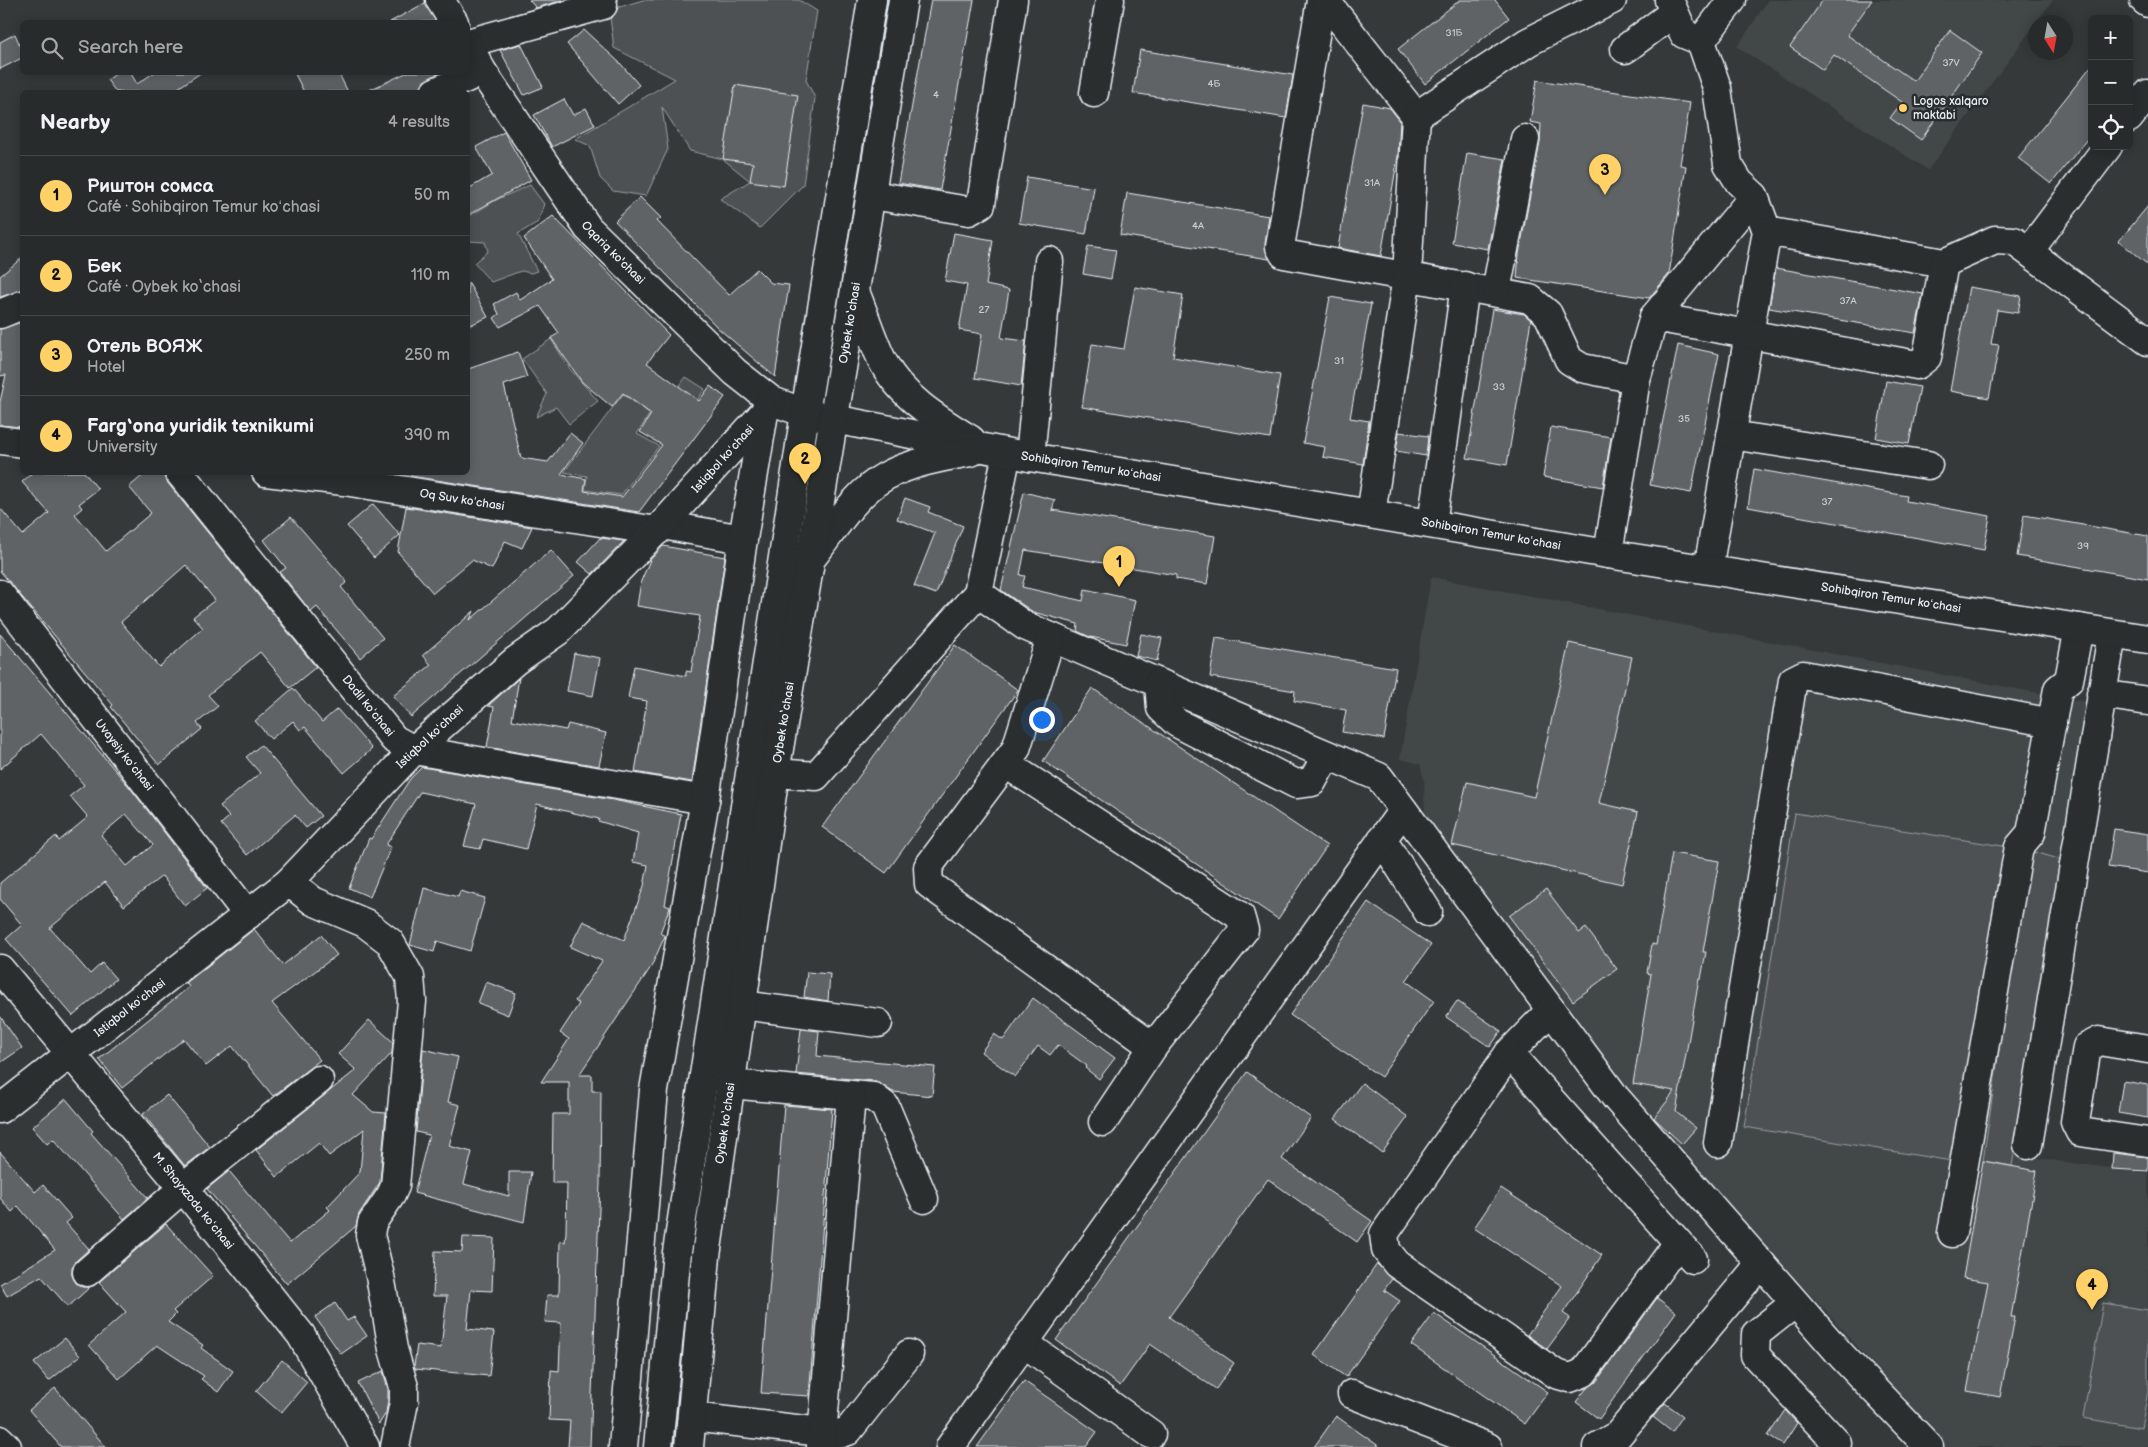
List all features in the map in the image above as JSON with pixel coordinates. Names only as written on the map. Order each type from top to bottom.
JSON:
[{"type":"street","points":[[440,0],[453,20]]},
{"type":"street","name":"Oybek ko‘chasi","points":[[658,1447],[677,1252],[805,413],[872,0]]},
{"type":"street","name":"Oybek ko‘chasi","points":[[689,1447],[706,1256],[775,773],[856,294],[903,0]]},
{"type":"street","points":[[872,195],[969,211],[981,204],[1013,0]]},
{"type":"street","points":[[1094,93],[1110,0]]},
{"type":"street","points":[[1323,0],[1416,116],[1407,276],[1371,514]]},
{"type":"street","points":[[1323,0],[1280,246],[1284,254],[1496,291],[1530,299],[1548,314],[1569,360],[1582,368],[1636,379]]},
{"type":"street","points":[[1416,116],[1528,42],[1612,0]]},
{"type":"street","points":[[1702,41],[1732,0]]},
{"type":"street","points":[[2144,0],[2148,3]]},
{"type":"street","points":[[470,43],[608,2]]},
{"type":"street","points":[[1625,49],[1671,7],[1684,34],[1702,41]]},
{"type":"street","points":[[1702,41],[1717,88],[1728,164],[1739,182],[1754,196],[1767,231],[1708,569]]},
{"type":"street","name":"Oqariq ko'chasi","points":[[470,48],[482,71],[588,228],[735,372],[768,407],[835,418]]},
{"type":"street","points":[[439,90],[482,71]]},
{"type":"street","points":[[2133,113],[2148,94]]},
{"type":"street","points":[[1496,291],[1525,139]]},
{"type":"street","points":[[2029,251],[2105,150]]},
{"type":"street","points":[[1608,554],[1636,379],[1654,317],[1754,196]]},
{"type":"street","points":[[1767,231],[1944,264],[1995,240],[2014,241],[2148,341]]},
{"type":"street","points":[[775,773],[816,776],[908,669],[978,592],[1049,261]]},
{"type":"street","points":[[1654,317],[1917,365],[1927,357],[1944,264]]},
{"type":"street","points":[[1432,524],[1465,286]]},
{"type":"street","points":[[856,294],[884,363],[906,392],[940,421],[1007,453]]},
{"type":"street","points":[[0,314],[20,306]]},
{"type":"street","points":[[623,1447],[654,1090],[705,800],[743,539],[768,407]]},
{"type":"street","name":"Istiqbol koʻchasi","points":[[0,1108],[289,882],[414,750],[515,661],[558,632],[659,528],[768,407]]},
{"type":"street","name":"Sohibqiron Temur koʻchasi","points":[[835,418],[1007,453],[1608,554],[2148,640]]},
{"type":"street","points":[[1731,435],[1928,466]]},
{"type":"street","points":[[0,440],[20,443]]},
{"type":"street","points":[[812,558],[856,500],[886,476],[930,460],[1007,453]]},
{"type":"street","name":"Dadil koʻchasi","points":[[181,475],[394,739],[414,750],[705,800]]},
{"type":"street","name":"Oq Suv koʻchasi","points":[[313,475],[345,477],[659,528],[743,539]]},
{"type":"street","points":[[978,592],[1025,626],[1379,778],[1616,1098],[1842,1356],[1929,1447]]},
{"type":"street","name":"Uvaysiy koʻchasi","points":[[0,594],[248,915]]},
{"type":"street","points":[[1952,1233],[2019,847],[2031,833],[2058,689],[2069,680],[2079,628]]},
{"type":"street","points":[[2028,1145],[2100,694],[2112,634]]},
{"type":"street","points":[[1051,637],[1016,749],[928,867],[929,884],[1154,1047]]},
{"type":"street","points":[[1718,1143],[1793,680],[1803,675],[2052,723]]},
{"type":"street","points":[[1158,683],[1161,708],[1177,723],[1296,784],[1312,782],[1327,755]]},
{"type":"street","points":[[2100,694],[2148,701]]},
{"type":"street","points":[[1006,764],[1240,916],[1244,930],[1154,1047],[1103,1122]]},
{"type":"street","points":[[950,1447],[1403,810]]},
{"type":"street","points":[[1382,839],[1428,912]]},
{"type":"street","points":[[289,882],[313,901],[365,923],[390,942],[410,976],[412,1001],[395,1186],[372,1223],[370,1235],[380,1276],[393,1349],[404,1387],[404,1402],[394,1447]]},
{"type":"street","name":"M. Shayxzoda koʻchasi","points":[[0,969],[183,1188],[301,1335],[364,1447]]},
{"type":"street","points":[[742,1006],[878,1023]]},
{"type":"street","points":[[1509,1053],[1685,1251],[1583,1373],[1570,1378],[1556,1374],[1397,1264],[1386,1250],[1384,1234],[1509,1053],[1551,1010]]},
{"type":"street","points":[[2148,1049],[2099,1040],[2087,1048],[2074,1122],[2080,1132],[2148,1142]]},
{"type":"street","points":[[87,1272],[183,1188],[319,1080]]},
{"type":"street","points":[[730,1084],[873,1097],[885,1106],[924,1199]]},
{"type":"street","points":[[821,1440],[851,1096]]},
{"type":"street","points":[[1597,1447],[1618,1435],[1761,1263]]},
{"type":"street","points":[[1795,1302],[1756,1334],[1755,1356],[1837,1443]]},
{"type":"street","points":[[1024,1343],[1151,1434]]},
{"type":"street","points":[[692,1418],[821,1440],[848,1430],[909,1354]]},
{"type":"street","points":[[1352,1394],[1488,1447]]},
{"type":"street","points":[[0,1440],[7,1447]]},
{"type":"shaded area","points":[[643,0],[799,0],[817,11],[806,80],[815,98],[803,185],[760,228],[720,199],[750,181],[723,159],[690,151],[662,107],[668,149],[646,196],[613,191],[600,178],[590,146],[575,139],[675,79],[614,48],[609,10]]},
{"type":"shaded area","name":"Logos xalqaro maktabi","points":[[1768,0],[2053,0],[2042,15],[2028,15],[2028,34],[1928,170],[1737,47]]},
{"type":"shaded area","points":[[530,185],[544,204],[538,222],[518,234],[537,271],[531,273],[521,271],[491,282],[474,263],[488,251],[485,242],[470,241],[470,216],[496,200]]},
{"type":"shaded area","points":[[551,339],[570,369],[598,401],[569,424],[556,407],[536,417],[547,394],[522,359]]},
{"type":"shaded area","points":[[686,377],[705,389],[685,418],[666,424],[649,415],[637,434],[659,446],[621,495],[585,490],[587,476],[564,472],[623,394],[656,418]]},
{"type":"shaded area","points":[[1431,577],[2091,703],[2021,1156],[2148,1173],[2148,1447],[1945,1447],[1833,1319],[1646,1119],[1425,822],[1424,780],[1420,764],[1400,759]]},
{"type":"shaded area","points":[[1795,813],[2009,847],[1958,1162],[1744,1127]]},
{"type":"shaded area","points":[[2028,850],[2062,860],[2012,1166],[1983,1161]]},
{"type":"shaded area","points":[[2103,1303],[2148,1310],[2148,1391],[2141,1428],[2083,1418]]},
{"type":"building","points":[[529,0],[563,0],[536,8]]},
{"type":"building","points":[[931,0],[974,0],[940,190],[898,183]]},
{"type":"building","points":[[1460,0],[1495,0],[1509,18],[1425,84],[1398,49]]},
{"type":"building","points":[[1823,0],[1872,0],[1847,35],[1914,81],[1950,30],[1982,53],[1921,140],[1890,118],[1902,102],[1834,55],[1823,70],[1790,47]]},
{"type":"building","points":[[425,3],[435,20],[394,20]]},
{"type":"building","points":[[584,30],[620,63],[639,85],[618,104],[567,44]]},
{"type":"building","points":[[15,34],[20,45],[20,59],[0,69],[0,42]]},
{"type":"building","points":[[521,44],[543,87],[524,95],[500,50]]},
{"type":"building","points":[[1140,50],[1293,75],[1286,118],[1133,93]]},
{"type":"building","points":[[2088,70],[2088,138],[2051,184],[2018,158]]},
{"type":"building","points":[[114,75],[132,75],[137,84],[150,75],[198,75],[175,90],[114,90],[107,80]]},
{"type":"building","points":[[296,75],[340,75],[347,90],[303,90]]},
{"type":"building","points":[[402,75],[435,75],[423,82],[421,90],[369,90]]},
{"type":"building","points":[[1537,80],[1690,103],[1680,165],[1686,166],[1669,274],[1649,298],[1517,278],[1519,254],[1540,142],[1541,124],[1530,122]]},
{"type":"building","points":[[735,85],[798,95],[784,186],[750,181],[753,163],[723,159]]},
{"type":"building","points":[[564,99],[573,115],[586,108],[595,125],[552,147],[534,115]]},
{"type":"building","points":[[1363,103],[1390,108],[1400,121],[1398,156],[1381,256],[1338,248]]},
{"type":"building","points":[[504,132],[531,180],[470,214],[470,188],[492,175],[476,147]]},
{"type":"building","points":[[1467,153],[1505,159],[1488,249],[1452,243]]},
{"type":"building","points":[[1027,177],[1094,188],[1086,234],[1019,223]]},
{"type":"building","points":[[1127,193],[1269,216],[1265,244],[1269,259],[1120,235]]},
{"type":"building","points":[[640,197],[661,218],[657,221],[729,295],[757,269],[771,283],[789,285],[775,377],[718,328],[615,221]]},
{"type":"building","points":[[2148,206],[2148,265],[2119,241]]},
{"type":"building","points":[[553,216],[669,335],[647,363],[699,401],[710,386],[725,397],[639,512],[411,476],[470,475],[470,368],[518,352],[527,377],[504,385],[521,458],[548,462],[570,433],[583,443],[561,474],[586,479],[584,491],[622,497],[662,445],[640,432],[651,414],[623,393],[612,407],[582,382],[551,338],[559,333],[540,306],[500,327],[494,318],[499,314],[494,304],[516,292],[520,300],[552,279],[524,238]]},
{"type":"building","points":[[954,233],[993,240],[986,285],[1009,290],[1001,338],[1026,341],[1021,386],[975,378],[982,334],[959,330],[967,285],[945,281]]},
{"type":"building","points":[[1088,246],[1116,250],[1111,279],[1083,274]]},
{"type":"building","points":[[20,260],[20,291],[0,297],[0,276]]},
{"type":"building","points":[[1776,268],[1923,294],[1915,333],[1769,308]]},
{"type":"building","points":[[470,286],[488,317],[470,325]]},
{"type":"building","points":[[1135,287],[1183,295],[1173,357],[1280,375],[1270,438],[1082,407],[1092,344],[1124,349]]},
{"type":"building","points":[[1969,287],[2021,296],[2018,313],[1997,310],[1991,344],[1999,345],[1989,398],[1950,391]]},
{"type":"building","points":[[1330,297],[1371,304],[1350,418],[1369,421],[1363,464],[1323,457],[1325,447],[1303,443]]},
{"type":"building","points":[[1492,309],[1524,314],[1531,320],[1507,465],[1467,458]]},
{"type":"building","points":[[20,323],[20,427],[0,425],[0,402],[6,375],[0,376],[0,329]]},
{"type":"building","points":[[1678,345],[1719,354],[1691,493],[1650,485]]},
{"type":"building","points":[[1886,381],[1920,387],[1909,444],[1876,438]]},
{"type":"building","points":[[1551,427],[1611,437],[1603,487],[1543,477]]},
{"type":"building","points":[[1399,432],[1428,436],[1426,456],[1396,451]]},
{"type":"building","points":[[1754,469],[1907,496],[1906,501],[1990,516],[1984,550],[1748,507]]},
{"type":"building","points":[[30,475],[86,475],[98,489],[79,504],[82,508],[75,514],[106,551],[151,513],[129,487],[143,475],[164,475],[167,482],[316,667],[290,688],[260,652],[208,695],[218,706],[197,723],[202,729],[159,765],[111,707],[113,705],[0,571],[0,508],[23,535],[49,513],[22,482]],"holes":[[[186,565],[215,600],[193,617],[203,628],[159,667],[121,622]]]},
{"type":"building","points":[[1024,492],[1055,500],[1052,510],[1215,536],[1207,584],[1176,579],[1176,575],[1025,550],[1020,575],[1025,576],[1022,587],[1083,601],[1085,589],[1135,600],[1126,644],[1090,637],[1077,631],[1078,624],[1033,612],[1001,590]]},
{"type":"building","points":[[905,498],[930,507],[928,512],[963,526],[936,594],[914,586],[935,533],[897,519]]},
{"type":"building","points":[[373,504],[400,535],[374,558],[347,526]]},
{"type":"building","points":[[406,507],[532,527],[522,548],[505,541],[492,569],[472,560],[433,593],[398,552]]},
{"type":"building","points":[[2024,515],[2148,536],[2148,579],[2017,556]]},
{"type":"building","points":[[291,517],[347,582],[341,587],[383,638],[360,658],[317,607],[311,612],[280,572],[286,568],[264,540]]},
{"type":"building","points":[[600,538],[624,541],[592,574],[578,562]]},
{"type":"building","points":[[663,546],[725,557],[692,782],[635,772],[647,701],[628,698],[634,666],[686,676],[686,671],[691,672],[700,616],[637,606],[641,581],[650,560]]},
{"type":"building","points":[[551,550],[574,576],[411,717],[393,696],[431,665],[423,655],[474,611],[470,620]]},
{"type":"building","points":[[0,634],[131,789],[207,888],[185,906],[162,876],[124,906],[105,882],[50,928],[90,974],[102,963],[116,979],[73,1016],[6,939],[22,925],[0,899],[0,883],[56,836],[59,841],[88,817],[70,796],[84,785],[41,734],[0,769]],"holes":[[[126,814],[153,845],[127,866],[101,835]]]},
{"type":"building","points":[[1141,634],[1162,638],[1157,661],[1136,656]]},
{"type":"building","points":[[1216,638],[1396,668],[1384,739],[1342,732],[1346,710],[1294,701],[1295,691],[1210,677]]},
{"type":"building","points":[[1569,643],[1632,657],[1599,803],[1638,812],[1622,884],[1452,845],[1467,782],[1534,797]]},
{"type":"building","points":[[955,645],[1018,690],[886,873],[822,827]]},
{"type":"building","points":[[574,653],[600,658],[593,696],[567,691]]},
{"type":"building","points":[[519,678],[512,720],[566,730],[568,724],[606,733],[599,766],[487,747],[494,707],[488,706]]},
{"type":"building","points":[[293,688],[322,722],[337,709],[372,749],[344,773],[305,727],[300,730],[293,721],[271,739],[255,721]]},
{"type":"building","points":[[1092,688],[1327,846],[1278,919],[1043,761]]},
{"type":"building","points":[[261,745],[321,816],[306,828],[295,815],[247,855],[221,824],[229,817],[220,806],[260,773],[246,757]]},
{"type":"building","points":[[422,767],[613,800],[681,814],[665,905],[670,907],[660,933],[665,936],[651,967],[579,1075],[592,1075],[592,1091],[601,1091],[600,1183],[590,1447],[568,1447],[570,1421],[549,1420],[551,1370],[559,1371],[561,1323],[545,1322],[547,1295],[559,1295],[560,1241],[565,1242],[567,1183],[552,1183],[553,1114],[569,1114],[569,1082],[541,1082],[569,1039],[560,1033],[579,1004],[575,1001],[602,961],[570,947],[583,921],[624,940],[644,886],[648,865],[633,862],[638,833],[598,821],[599,819],[537,804],[526,849],[483,839],[480,849],[464,846],[476,804],[420,792],[386,845],[391,847],[370,897],[349,888],[369,838],[371,839],[410,779]]},
{"type":"building","points":[[2114,829],[2148,834],[2148,873],[2108,867]]},
{"type":"building","points":[[1672,853],[1719,861],[1703,952],[1706,952],[1701,979],[1699,979],[1676,1112],[1696,1128],[1682,1144],[1654,1118],[1675,1091],[1633,1084],[1651,974],[1647,973],[1652,944],[1656,945]]},
{"type":"building","points":[[424,888],[458,897],[460,891],[485,898],[470,951],[437,941],[434,952],[410,945]]},
{"type":"building","points":[[1546,889],[1579,933],[1586,928],[1617,969],[1573,1001],[1509,916]]},
{"type":"building","points":[[1368,902],[1431,945],[1406,981],[1434,1001],[1381,1077],[1290,1015]]},
{"type":"building","points":[[254,929],[283,965],[321,935],[337,955],[272,1003],[320,1060],[273,1096],[232,1046],[206,1066],[184,1039],[122,1088],[99,1059],[189,987],[186,983]]},
{"type":"building","points":[[807,972],[830,974],[828,1001],[804,997]]},
{"type":"building","points":[[486,982],[516,993],[508,1015],[478,1003]]},
{"type":"building","points":[[1033,998],[1115,1058],[1099,1079],[1085,1068],[1087,1066],[1058,1045],[1050,1055],[1038,1046],[1015,1077],[981,1052],[994,1034],[1003,1040]]},
{"type":"building","points":[[1457,1001],[1501,1031],[1490,1047],[1446,1017]]},
{"type":"building","points":[[0,1016],[22,1048],[0,1063]]},
{"type":"building","points":[[369,1020],[393,1042],[392,1053],[353,1095],[373,1112],[386,1113],[380,1182],[359,1214],[356,1226],[287,1284],[207,1189],[229,1171],[290,1243],[330,1210],[327,1207],[360,1172],[364,1129],[329,1156],[319,1143],[277,1177],[256,1150],[356,1070],[338,1054]]},
{"type":"building","points":[[801,1029],[819,1031],[817,1056],[935,1067],[932,1096],[893,1092],[874,1081],[796,1074]]},
{"type":"building","points":[[423,1049],[458,1057],[448,1102],[460,1105],[449,1146],[472,1152],[464,1184],[509,1196],[509,1172],[531,1172],[524,1222],[414,1193],[429,1135],[416,1132]]},
{"type":"building","points":[[1247,1072],[1311,1118],[1282,1159],[1372,1221],[1357,1242],[1268,1179],[1169,1317],[1234,1363],[1216,1389],[1150,1344],[1120,1386],[1056,1340]]},
{"type":"building","points":[[2123,1081],[2148,1085],[2148,1118],[2118,1113]]},
{"type":"building","points":[[1362,1083],[1408,1117],[1382,1153],[1335,1119]]},
{"type":"building","points":[[167,1095],[210,1147],[185,1166],[143,1114]]},
{"type":"building","points":[[66,1099],[93,1131],[91,1133],[148,1198],[124,1219],[53,1139],[47,1144],[32,1127]]},
{"type":"building","points":[[784,1105],[832,1109],[809,1396],[761,1393]]},
{"type":"building","points":[[0,1152],[35,1192],[43,1185],[72,1218],[66,1223],[89,1249],[72,1267],[72,1275],[76,1283],[82,1287],[90,1287],[68,1307],[41,1276],[7,1296],[0,1284],[55,1250],[18,1206],[12,1212],[0,1198]]},
{"type":"building","points":[[2113,1153],[2148,1157],[2148,1171],[2112,1169]]},
{"type":"building","points":[[1983,1161],[2037,1171],[2011,1317],[2015,1317],[2000,1397],[1967,1391],[1988,1282],[1963,1278]]},
{"type":"building","points":[[1501,1188],[1602,1255],[1563,1313],[1570,1318],[1547,1349],[1527,1335],[1562,1286],[1474,1228]]},
{"type":"building","points":[[166,1224],[213,1276],[173,1311],[176,1314],[168,1322],[203,1345],[201,1348],[233,1371],[218,1392],[201,1379],[204,1376],[157,1345],[119,1379],[89,1345],[126,1312],[99,1282]]},
{"type":"building","points":[[463,1237],[494,1238],[492,1291],[471,1290],[467,1329],[494,1332],[489,1376],[415,1369],[414,1366],[417,1345],[441,1348],[447,1296],[433,1296],[435,1251],[462,1252]]},
{"type":"building","points":[[1377,1264],[1392,1279],[1384,1290],[1400,1301],[1346,1377],[1314,1355]]},
{"type":"building","points":[[1657,1298],[1676,1312],[1599,1419],[1576,1402],[1586,1389],[1596,1382]]},
{"type":"building","points":[[335,1303],[347,1321],[354,1317],[367,1336],[341,1354],[315,1317]]},
{"type":"building","points":[[1434,1313],[1548,1392],[1525,1424],[1411,1345]]},
{"type":"building","points":[[65,1338],[80,1356],[49,1381],[34,1363]]},
{"type":"building","points":[[282,1360],[307,1382],[281,1413],[256,1391]]},
{"type":"building","points":[[383,1371],[388,1389],[388,1400],[386,1413],[379,1424],[358,1383]]},
{"type":"building","points":[[1024,1381],[1097,1432],[1086,1447],[977,1447]]},
{"type":"building","points":[[55,1388],[106,1447],[61,1447],[29,1410]]},
{"type":"building","points":[[1665,1403],[1683,1416],[1672,1432],[1653,1417]]},
{"type":"building","points":[[1785,1410],[1797,1423],[1783,1445],[1768,1436]]},
{"type":"building","points":[[1336,1416],[1380,1447],[1314,1447]]},
{"type":"place","name":"Logos xalqaro maktabi","points":[[1903,108]]},
{"type":"place","name":"Отель ВОЯЖ","points":[[1605,195]]},
{"type":"place","name":"Бек","points":[[805,484]]},
{"type":"place","name":"Риштон сомса","points":[[1119,587]]},
{"type":"place","name":"Farg‘ona yuridik texnikumi","points":[[2092,1310]]}]
